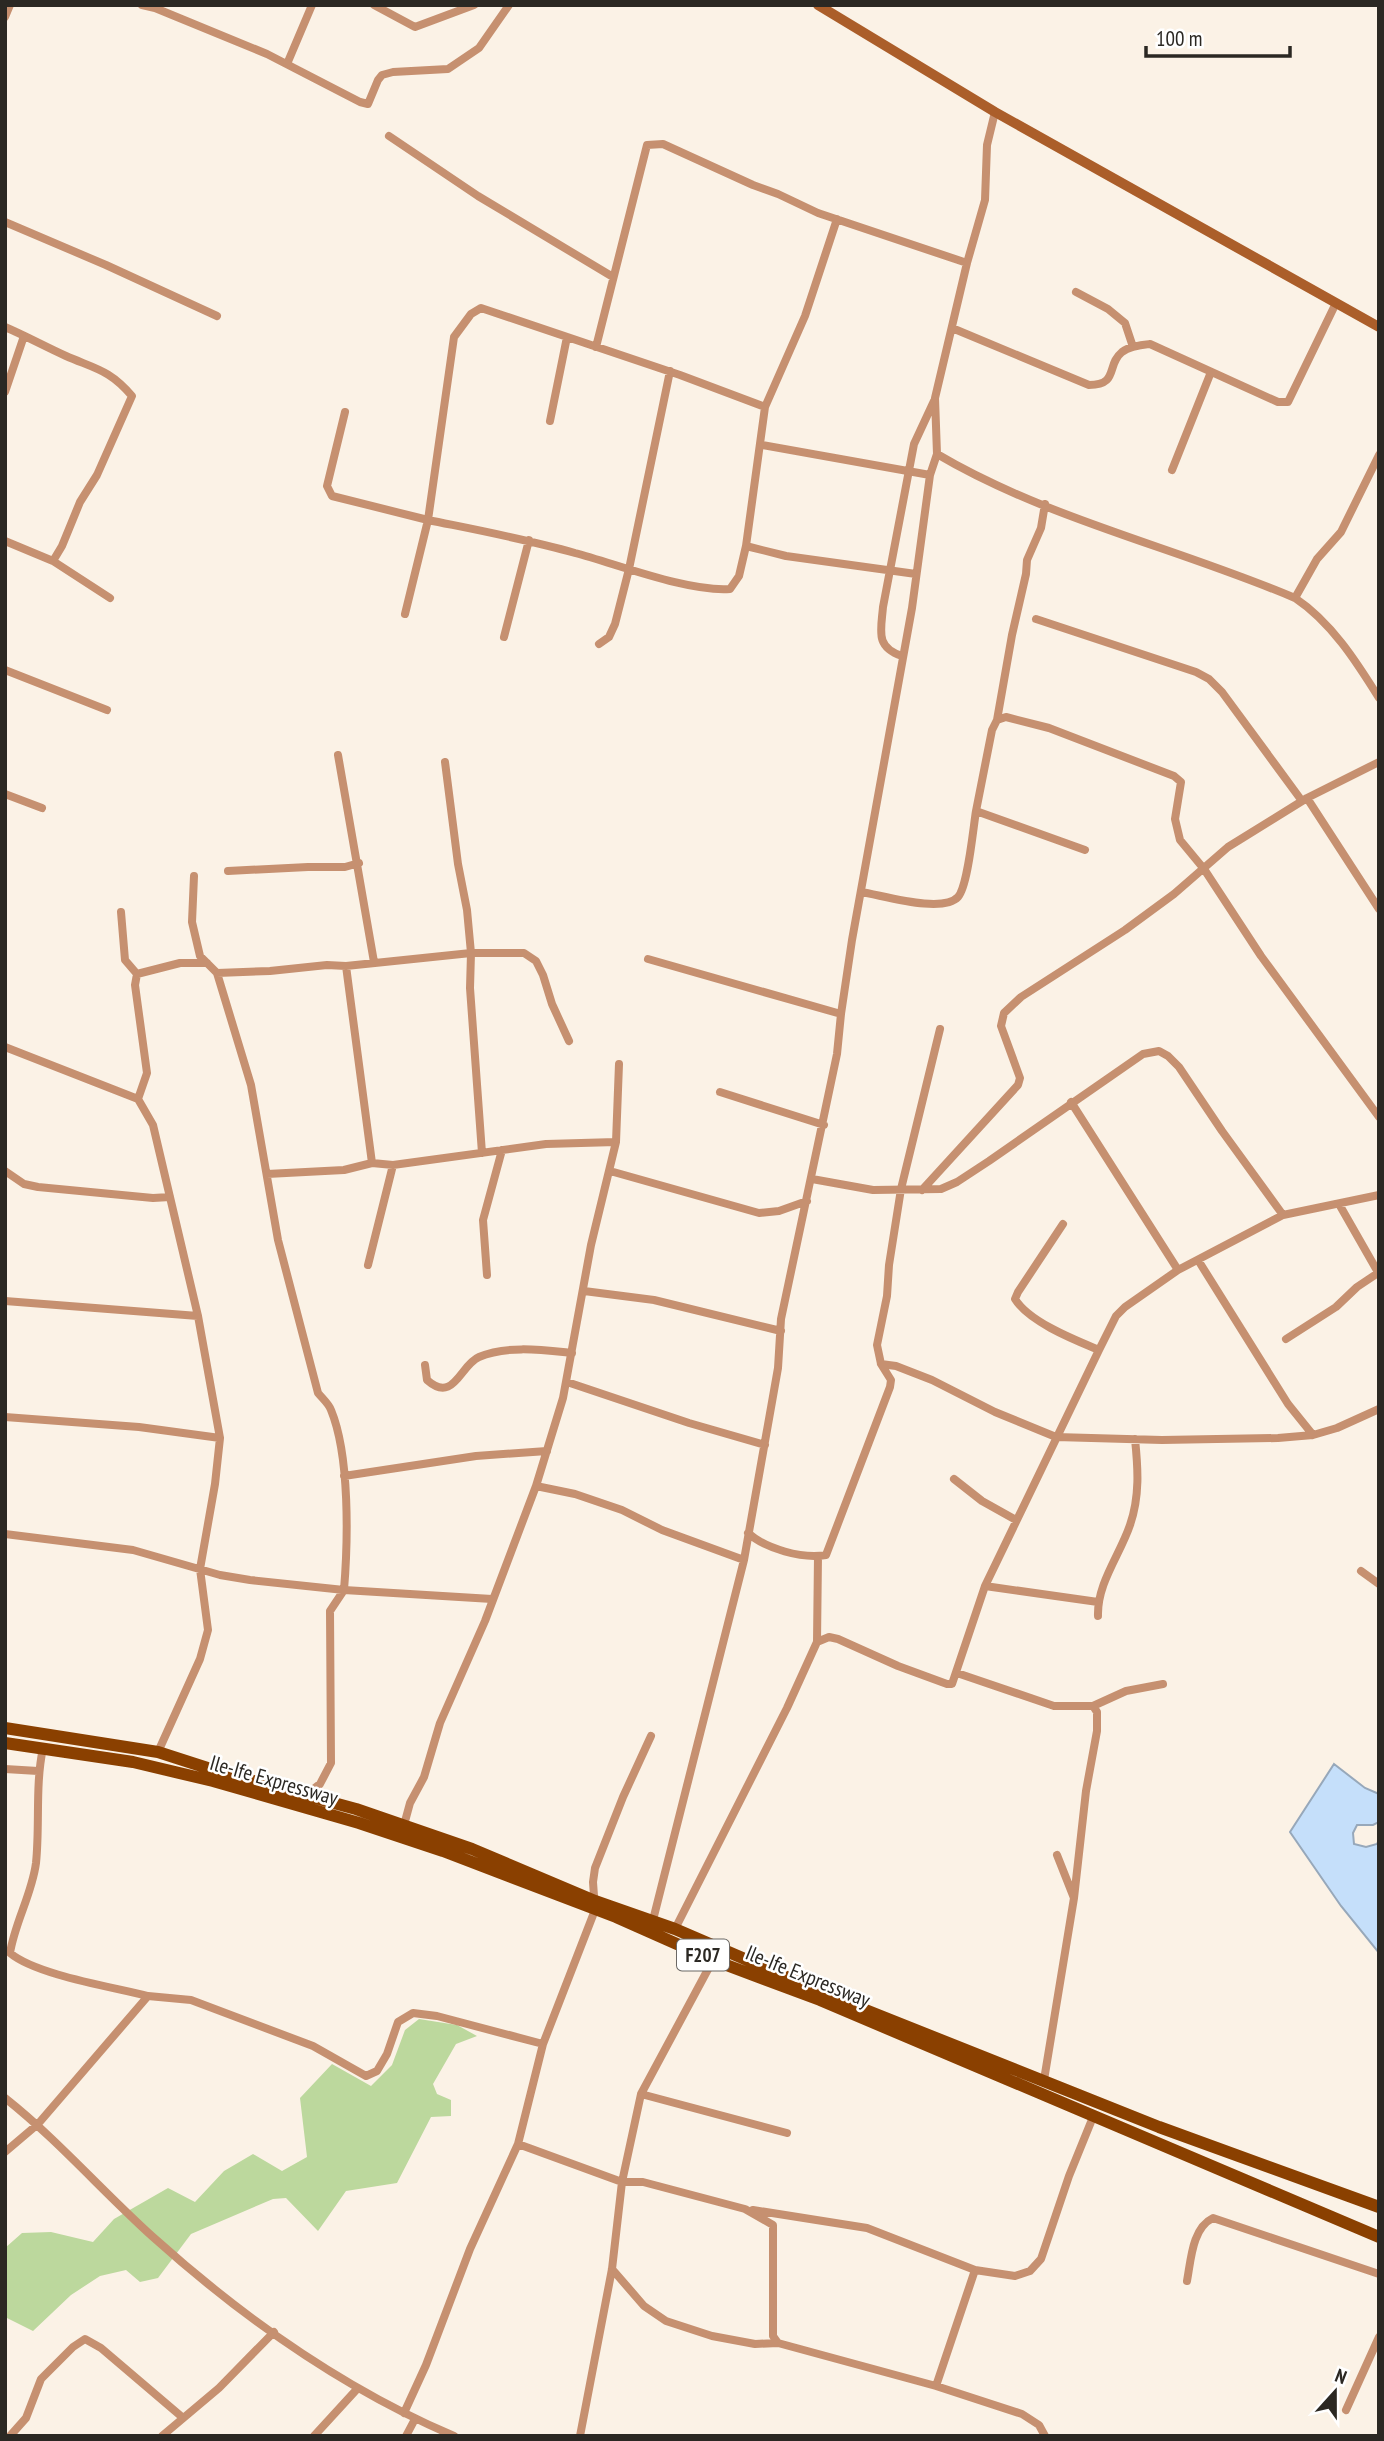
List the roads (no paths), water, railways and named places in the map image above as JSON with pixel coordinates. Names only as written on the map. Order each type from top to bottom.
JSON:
[{"type":"main road","points":[[818,5],[995,112],[1379,327]]},
{"type":"main road","name":"Ile-Ife Expressway","points":[[5,1728],[158,1752],[220,1772],[339,1804],[472,1849],[713,1960],[820,2000],[1109,2125],[1379,2237]]},
{"type":"main road","name":"Ile-Ife Expressway","points":[[6,1746],[43,1748],[133,1762],[213,1782],[443,1851],[595,1905],[653,1920],[833,1997],[1159,2127],[1379,2207]]},
{"type":"main road","points":[[334,1817],[339,1804]]},
{"type":"main road","points":[[1109,2125],[1116,2109]]},
{"type":"main road","points":[[1153,2141],[1159,2127]]},
{"type":"street","points":[[5,17],[9,5]]},
{"type":"street","points":[[142,5],[233,39],[368,104],[377,80],[382,75],[449,69],[479,48],[509,5]]},
{"type":"street","points":[[287,64],[312,5]]},
{"type":"street","points":[[374,5],[415,27],[452,9],[474,5]]},
{"type":"street","points":[[902,656],[890,652],[883,645],[883,607],[914,444],[935,398],[985,200],[987,145],[995,112]]},
{"type":"street","points":[[389,136],[478,196],[613,277]]},
{"type":"street","points":[[596,346],[646,145],[663,144],[818,213],[967,263]]},
{"type":"street","points":[[345,412],[327,486],[332,496],[428,520],[529,540],[678,582],[730,589],[739,576],[746,546],[762,445],[765,407],[804,316],[837,219]]},
{"type":"street","points":[[5,222],[217,316]]},
{"type":"street","points":[[1076,292],[1108,309],[1125,323],[1133,347]]},
{"type":"street","points":[[953,328],[1088,385],[1100,385],[1109,379],[1120,353],[1150,344],[1278,402],[1288,402],[1336,303]]},
{"type":"street","points":[[405,614],[428,520],[454,337],[471,314],[481,308],[670,371],[765,407]]},
{"type":"street","points":[[5,327],[66,356],[102,369],[120,381],[132,396],[97,475],[80,502],[53,561]]},
{"type":"street","points":[[5,391],[24,336]]},
{"type":"street","points":[[550,421],[567,337]]},
{"type":"street","points":[[599,644],[609,637],[615,624],[670,371]]},
{"type":"street","points":[[1171,470],[1211,372]]},
{"type":"street","points":[[653,1920],[744,1560],[778,1368],[781,1319],[837,1054],[841,1014],[889,745],[930,475],[937,454],[935,398]]},
{"type":"street","points":[[762,445],[930,475]]},
{"type":"street","points":[[937,454],[967,472],[1095,526],[1295,598],[1307,606],[1342,642],[1379,698]]},
{"type":"street","points":[[1295,598],[1317,559],[1341,532],[1379,455]]},
{"type":"street","points":[[861,892],[929,904],[951,902],[957,898],[964,881],[992,730],[997,720],[1012,635],[1027,574],[1027,560],[1041,528],[1045,504]]},
{"type":"street","points":[[504,638],[529,540]]},
{"type":"street","points":[[5,541],[53,561],[110,598]]},
{"type":"street","points":[[746,546],[786,556],[916,574]]},
{"type":"street","points":[[1036,619],[1209,679],[1222,692],[1305,800],[1379,909]]},
{"type":"street","points":[[5,670],[107,710]]},
{"type":"street","points":[[997,720],[1006,717],[1049,728],[1174,776],[1181,782],[1175,819],[1180,840],[1204,869],[1261,956],[1379,1117]]},
{"type":"street","points":[[338,755],[359,863],[374,962]]},
{"type":"street","points":[[445,762],[458,864],[467,910],[482,1153]]},
{"type":"street","points":[[922,1190],[1018,1085],[1020,1078],[1001,1026],[1004,1013],[1021,997],[1125,930],[1174,894],[1228,847],[1305,800],[1379,762]]},
{"type":"street","points":[[5,794],[42,808]]},
{"type":"street","points":[[976,811],[1085,850]]},
{"type":"street","points":[[228,871],[345,867],[359,863]]},
{"type":"street","points":[[194,876],[192,922],[200,956],[217,973],[251,1085],[278,1240],[318,1394],[331,1408],[344,1476],[347,1552],[344,1590],[330,1612],[331,1763],[320,1784],[306,1795]]},
{"type":"street","points":[[121,912],[125,960],[137,974]]},
{"type":"street","points":[[217,973],[346,966],[471,953],[524,953],[536,961],[569,1041]]},
{"type":"street","points":[[648,959],[841,1014]]},
{"type":"street","points":[[137,974],[180,963],[207,963]]},
{"type":"street","points":[[346,966],[372,1163]]},
{"type":"street","points":[[137,974],[135,985],[147,1073],[138,1099]]},
{"type":"street","points":[[748,1533],[769,1546],[818,1556],[826,1555],[830,1548],[890,1387],[891,1380],[881,1364],[877,1345],[887,1296],[901,1189],[940,1029]]},
{"type":"street","points":[[5,1047],[138,1099],[152,1125],[198,1316],[220,1438],[200,1569],[208,1630],[200,1659],[158,1752]]},
{"type":"street","points":[[812,1179],[873,1190],[941,1189],[957,1182],[1143,1054],[1159,1051],[1179,1067],[1283,1214]]},
{"type":"street","points":[[404,1825],[410,1803],[424,1777],[440,1723],[485,1621],[536,1486],[567,1382],[591,1245],[616,1142],[620,1064]]},
{"type":"street","points":[[720,1092],[824,1125]]},
{"type":"street","points":[[1071,1102],[1178,1270]]},
{"type":"street","points":[[267,1174],[344,1170],[372,1163],[393,1165],[546,1144],[616,1142]]},
{"type":"street","points":[[487,1275],[484,1220],[502,1150]]},
{"type":"street","points":[[368,1265],[393,1165]]},
{"type":"street","points":[[5,1171],[24,1184],[38,1187],[153,1198],[170,1197]]},
{"type":"street","points":[[610,1171],[759,1213],[779,1211],[807,1201]]},
{"type":"street","points":[[817,1642],[829,1637],[838,1639],[898,1666],[952,1684],[985,1586],[1116,1316],[1178,1270],[1283,1214],[1379,1195]]},
{"type":"street","points":[[1286,1339],[1336,1307],[1357,1287],[1378,1273],[1339,1204]]},
{"type":"street","points":[[1063,1224],[1015,1299],[1019,1306],[1049,1326],[1099,1350]]},
{"type":"street","points":[[1198,1260],[1275,1384],[1313,1435]]},
{"type":"street","points":[[584,1291],[654,1300],[781,1331]]},
{"type":"street","points":[[5,1301],[198,1316]]},
{"type":"street","points":[[425,1365],[427,1380],[441,1387],[448,1387],[477,1358],[513,1350],[572,1353]]},
{"type":"street","points":[[881,1364],[896,1366],[932,1380],[995,1412],[1056,1437],[1278,1438],[1313,1435],[1337,1428],[1379,1409]]},
{"type":"street","points":[[567,1382],[688,1423],[765,1445]]},
{"type":"street","points":[[5,1417],[139,1427],[220,1438]]},
{"type":"street","points":[[1098,1616],[1098,1602],[1130,1527],[1138,1500],[1135,1438]]},
{"type":"street","points":[[344,1476],[476,1456],[547,1451]]},
{"type":"street","points":[[954,1479],[982,1501],[1016,1520]]},
{"type":"street","points":[[536,1486],[575,1494],[622,1510],[662,1530],[744,1560]]},
{"type":"street","points":[[5,1534],[133,1550],[250,1580],[344,1590],[492,1599]]},
{"type":"street","points":[[675,1929],[787,1708],[817,1642],[818,1556]]},
{"type":"street","points":[[1361,1571],[1379,1584]]},
{"type":"street","points":[[985,1586],[1098,1602]]},
{"type":"street","points":[[957,1673],[1054,1706],[1093,1706],[1126,1691],[1163,1684]]},
{"type":"street","points":[[1044,2080],[1074,1898],[1086,1791],[1097,1731],[1097,1712],[1093,1706]]},
{"type":"street","points":[[404,2413],[426,2365],[470,2249],[518,2144],[543,2044],[595,1905],[595,1868],[651,1736]]},
{"type":"street","points":[[43,1748],[38,1770],[36,1866],[12,1937],[10,1953],[20,1961],[44,1970],[148,1996],[191,2000],[313,2046],[366,2076],[377,2071],[387,2054],[398,2022],[413,2013],[437,2016],[543,2044]]},
{"type":"street","points":[[5,1769],[38,1770]]},
{"type":"street","points":[[1057,1855],[1074,1898]]},
{"type":"street","points":[[580,2436],[612,2269],[622,2182],[641,2094],[713,1960]]},
{"type":"street","points":[[5,2152],[38,2124],[148,1996]]},
{"type":"street","points":[[641,2094],[787,2133]]},
{"type":"street","points":[[5,2098],[38,2124],[153,2237],[211,2286],[358,2388],[415,2419],[454,2436]]},
{"type":"street","points":[[518,2144],[622,2182],[643,2182],[746,2209],[867,2228],[975,2270],[1015,2276],[1030,2272],[1041,2259],[1069,2176],[1093,2117]]},
{"type":"street","points":[[746,2209],[773,2225],[773,2336],[778,2343]]},
{"type":"street","points":[[1186,2281],[1198,2232],[1204,2222],[1213,2218],[1379,2274]]},
{"type":"street","points":[[612,2269],[644,2306],[666,2321],[712,2336],[755,2344],[778,2343],[936,2386],[1022,2414],[1039,2425],[1045,2436]]},
{"type":"street","points":[[936,2386],[975,2270]]},
{"type":"street","points":[[162,2436],[181,2417],[219,2388],[274,2332]]},
{"type":"street","points":[[1346,2410],[1379,2337]]},
{"type":"street","points":[[10,2436],[26,2418],[41,2379],[73,2347],[85,2339],[101,2347],[181,2417]]},
{"type":"street","points":[[314,2436],[358,2388]]},
{"type":"street","points":[[406,2436],[415,2419]]},
{"type":"water","points":[[1334,1764],[1365,1788],[1379,1794],[1379,1822],[1373,1825],[1357,1825],[1353,1833],[1354,1844],[1366,1847],[1377,1844],[1379,1840],[1379,1953],[1341,1906],[1290,1832]]}]
